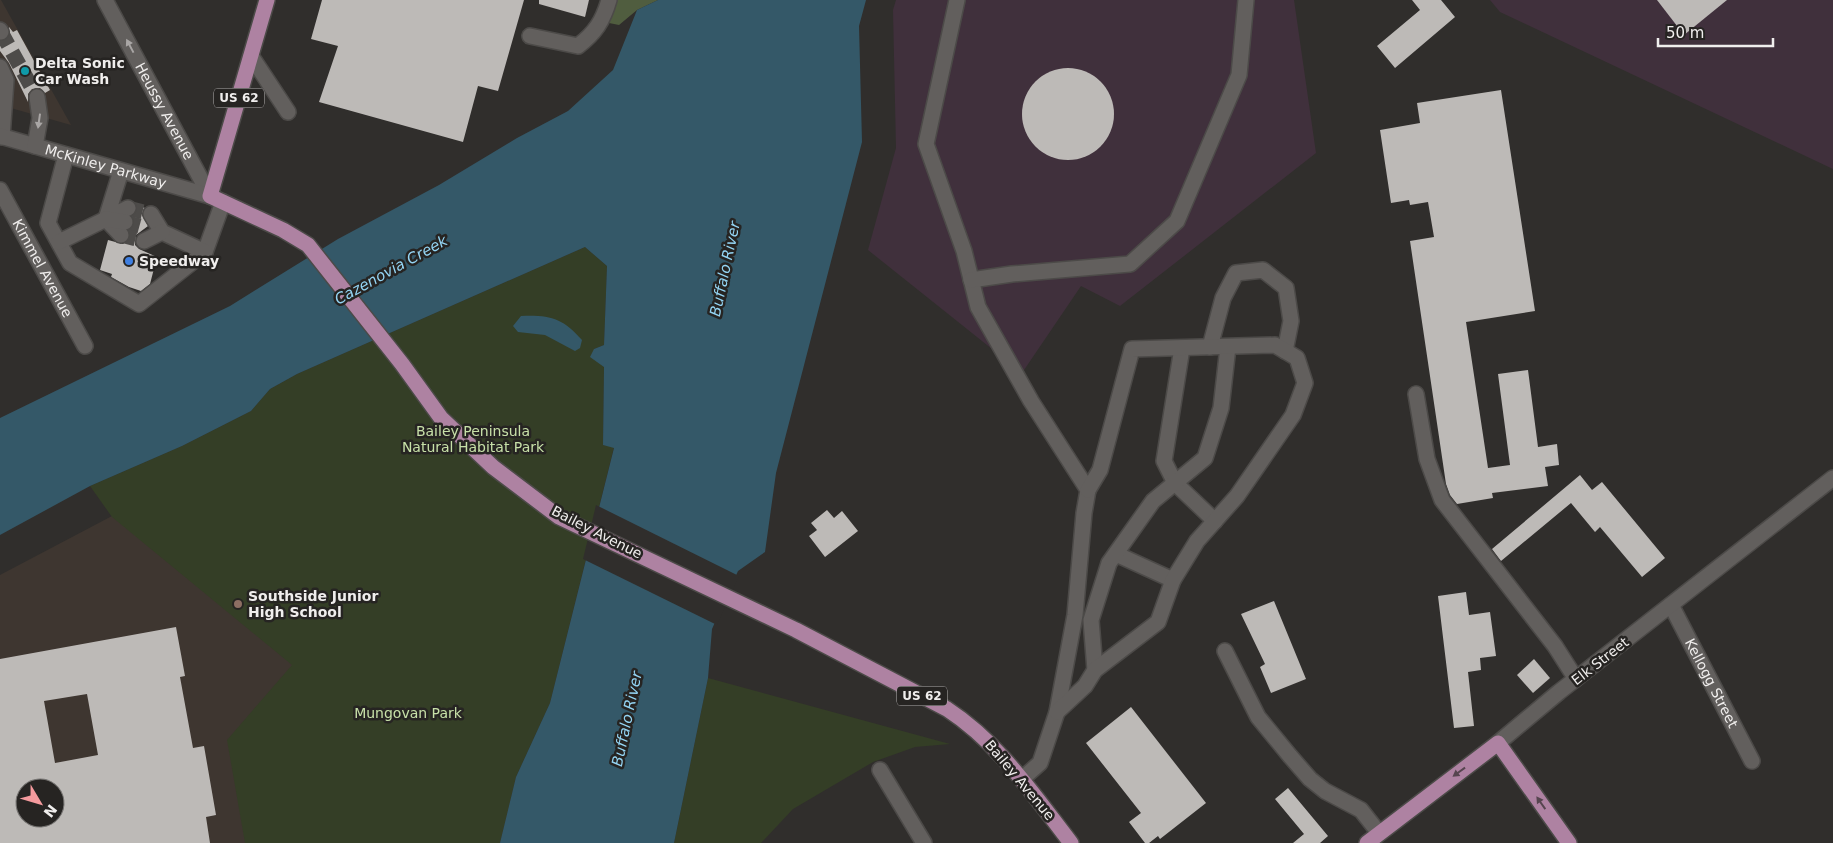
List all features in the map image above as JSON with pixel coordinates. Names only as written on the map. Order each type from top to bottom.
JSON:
[{"type":"main road","name":"US 62","points":[[217,199],[251,56],[267,0]]},
{"type":"main road","name":"Bailey Avenue","points":[[217,199],[283,230],[308,245],[402,364],[441,418],[493,467],[559,517],[732,599],[947,709],[968,723],[997,749],[1071,843]]},
{"type":"main road","name":"Elk Street","points":[[1367,843],[1498,743]]},
{"type":"main road","points":[[1498,743],[1569,843]]},
{"type":"street","name":"Heussy Avenue","points":[[105,0],[217,199]]},
{"type":"street","points":[[530,36],[578,46],[592,35],[600,24],[609,0]]},
{"type":"street","points":[[957,0],[926,144],[964,251],[982,316],[1031,401],[1088,490]]},
{"type":"street","points":[[971,280],[1012,274],[1130,264],[1177,221],[1239,75],[1246,0]]},
{"type":"street","points":[[251,56],[288,112]]},
{"type":"street","points":[[0,67],[6,80],[3,95],[1,136]]},
{"type":"street","points":[[35,146],[40,118],[37,97]]},
{"type":"street","name":"McKinley Parkway","points":[[1,136],[217,199]]},
{"type":"street","points":[[66,155],[48,223],[70,263],[139,304],[206,252],[217,199]]},
{"type":"street","points":[[106,219],[121,171]]},
{"type":"street","name":"Kimmel Avenue","points":[[2,198],[85,346]]},
{"type":"street","points":[[59,242],[106,219],[125,221],[106,219]]},
{"type":"street","points":[[151,229],[206,252]]},
{"type":"street","points":[[1210,347],[1223,298],[1236,272],[1263,270],[1286,288],[1291,321],[1286,351]]},
{"type":"street","points":[[1022,779],[1040,763],[1057,712],[1075,615],[1084,513],[1088,490],[1100,470],[1132,349],[1274,345],[1297,358],[1305,383],[1294,414],[1237,496],[1196,541],[1173,580],[1158,622],[1096,670],[1085,686],[1057,712]]},
{"type":"street","points":[[1096,670],[1091,620],[1110,563],[1153,501],[1205,458],[1221,408],[1228,346]]},
{"type":"street","points":[[1182,348],[1176,398],[1164,461],[1175,483],[1215,521]]},
{"type":"street","points":[[1416,394],[1427,460],[1442,500],[1555,646],[1576,679]]},
{"type":"street","name":"Elk Street","points":[[1498,743],[1576,679],[1833,478]]},
{"type":"street","points":[[1116,554],[1173,580]]},
{"type":"street","name":"Kellogg Street","points":[[1671,605],[1752,761]]},
{"type":"street","points":[[1225,651],[1258,717],[1290,756],[1325,791],[1361,810],[1379,833]]},
{"type":"street","points":[[880,770],[924,843]]},
{"type":"shaded area","points":[[1,0],[71,125],[0,105]]},
{"type":"shaded area","points":[[896,0],[1294,0],[1316,153],[1120,306],[1081,286],[1022,373],[868,250],[896,148],[893,10]]},
{"type":"shaded area","points":[[1490,0],[1833,0],[1833,169],[1500,12]]},
{"type":"shaded area","name":"Southside Junior High School","points":[[112,516],[516,777],[500,843],[0,843],[0,575]]},
{"type":"green space","points":[[616,0],[658,0],[637,10],[619,25],[609,23]]},
{"type":"green space","points":[[585,247],[607,266],[604,345],[594,349],[604,367],[603,445],[614,447],[550,703],[516,777],[500,843],[245,843],[227,740],[292,665],[112,517],[90,486],[182,446],[251,411],[270,389],[297,374]]},
{"type":"green space","points":[[708,678],[950,744],[915,747],[873,762],[793,809],[761,843],[674,843]]},
{"type":"water","points":[[658,0],[866,0],[859,26],[862,142],[776,473],[765,552],[738,571],[712,629],[708,678],[674,843],[500,843],[516,777],[550,703],[614,448],[603,445],[604,367],[590,357],[594,349],[604,345],[607,266],[585,247],[297,374],[270,389],[251,411],[182,446],[90,486],[0,535],[0,418],[230,306],[338,239],[439,185],[517,138],[568,111],[613,70],[637,10]]},
{"type":"water","points":[[521,316],[548,317],[562,322],[582,340],[580,348],[575,351],[545,335],[518,332],[513,326]]},
{"type":"pier","points":[[596,505],[739,576],[717,625],[583,559]]},
{"type":"building","points":[[322,0],[524,0],[498,91],[478,86],[463,142],[319,102],[338,46],[311,39]]},
{"type":"building","points":[[539,0],[589,0],[585,17],[539,4]]},
{"type":"building","points":[[1412,0],[1441,0],[1455,17],[1395,68],[1377,46],[1420,10]]},
{"type":"building","points":[[1657,0],[1727,0],[1684,35]]},
{"type":"building","name":"Delta Sonic Car Wash","points":[[9,27],[13,32],[17,30],[50,90],[45,93],[40,88],[32,89],[28,94],[28,102],[9,63],[0,51],[0,41],[8,38]]},
{"type":"building","points":[[1068,68],[1086,71],[1101,81],[1111,96],[1114,114],[1111,132],[1101,147],[1086,157],[1068,160],[1050,157],[1035,147],[1025,132],[1022,114],[1025,96],[1035,81],[1050,71]]},
{"type":"building","points":[[1501,90],[1535,311],[1466,322],[1488,468],[1510,465],[1498,374],[1528,370],[1538,447],[1557,444],[1559,465],[1545,467],[1548,486],[1492,493],[1493,498],[1457,504],[1450,495],[1446,484],[1410,241],[1434,237],[1428,202],[1410,205],[1409,200],[1391,203],[1380,130],[1420,123],[1417,103]]},
{"type":"building","points":[[137,205],[145,208],[142,215],[148,226],[136,235],[135,245],[139,249],[157,257],[150,284],[141,291],[111,277],[112,274],[100,270],[108,240],[123,244],[130,238],[129,230],[134,224],[132,216],[136,213]]},
{"type":"building","points":[[1580,475],[1592,490],[1602,482],[1665,558],[1642,577],[1600,527],[1595,532],[1571,503],[1501,561],[1492,549]]},
{"type":"building","points":[[827,510],[834,518],[842,511],[858,531],[825,557],[809,536],[817,530],[811,523]]},
{"type":"building","points":[[1466,592],[1469,615],[1490,612],[1496,656],[1480,658],[1481,670],[1468,672],[1474,726],[1454,728],[1438,596]]},
{"type":"building","points":[[1274,601],[1306,679],[1271,693],[1260,667],[1265,664],[1241,614]]},
{"type":"building","points":[[176,627],[185,676],[180,677],[193,748],[204,746],[216,815],[206,817],[210,843],[0,843],[0,659]],"holes":[[[87,694],[98,755],[55,763],[44,701]]]},
{"type":"building","points":[[1534,659],[1550,678],[1533,693],[1517,675]]},
{"type":"building","points":[[1131,707],[1206,803],[1160,839],[1158,836],[1149,843],[1145,843],[1129,822],[1141,813],[1086,743]]},
{"type":"building","points":[[1288,788],[1328,836],[1320,843],[1293,843],[1304,834],[1275,799]]},
{"type":"tunnel","points":[[1,32],[37,97]]},
{"type":"tunnel","points":[[128,208],[151,214]]},
{"type":"tunnel","points":[[125,222],[147,228]]},
{"type":"tunnel","points":[[121,235],[144,241]]},
{"type":"place","name":"Delta Sonic Car Wash","points":[[25,71]]},
{"type":"place","name":"Speedway","points":[[129,261]]},
{"type":"place","name":"Southside Junior High School","points":[[238,604]]},
{"type":"water label","name":"Buffalo River","points":[[725,269]]},
{"type":"water label","name":"Cazenovia Creek","points":[[391,270]]},
{"type":"water label","name":"Buffalo River","points":[[627,719]]},
{"type":"park label","name":"Bailey Peninsula Natural Habitat Park","points":[[473,440]]},
{"type":"park label","name":"Mungovan Park","points":[[408,713]]}]
